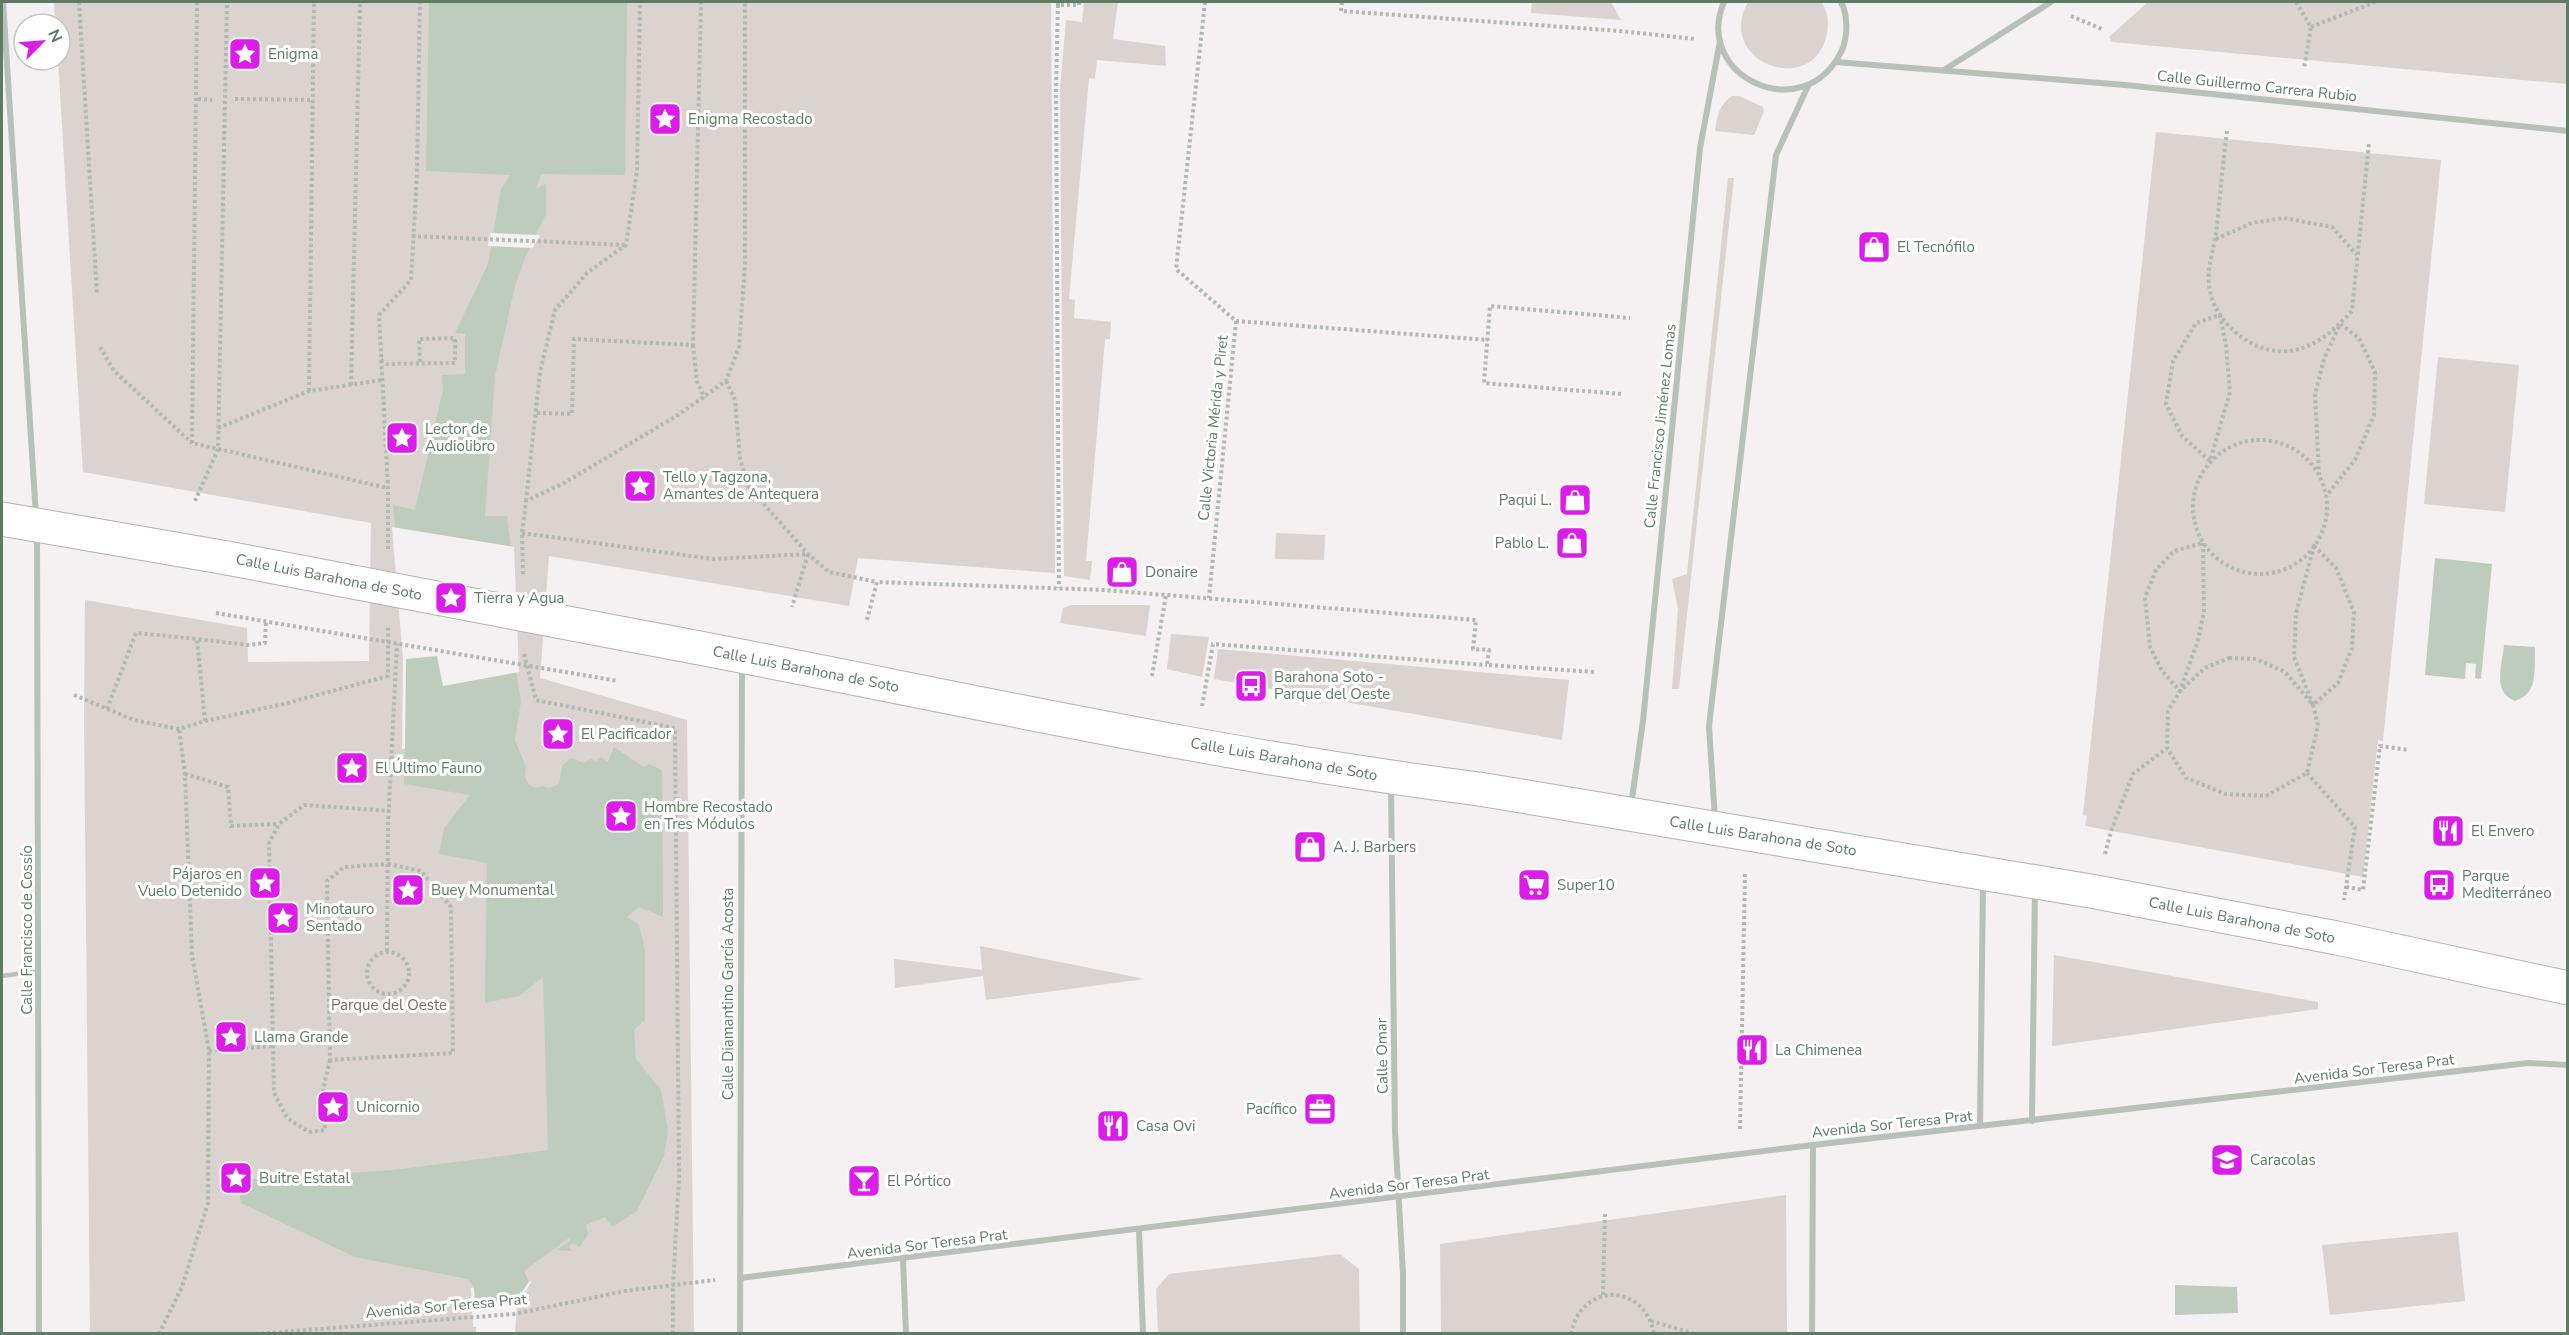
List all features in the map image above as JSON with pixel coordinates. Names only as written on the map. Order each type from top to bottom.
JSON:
[{"type":"main road","name":"Calle Luis Barahona de Soto","points":[[2,519],[227,558],[1195,744],[1391,778],[1479,789],[2035,881],[2337,938],[2568,988]]},
{"type":"street","name":"Calle Francisco de Cossío","points":[[3,2],[37,526],[39,1334]]},
{"type":"street","name":"Calle Francisco Jiménez Lomas","points":[[1630,815],[1643,721],[1700,148],[1720,41],[1718,22],[1722,2]]},
{"type":"street","points":[[1720,41],[1727,58],[1739,73],[1754,84],[1772,90],[1790,90],[1808,86],[1824,76],[1836,62],[1844,45],[1847,25],[1841,2]]},
{"type":"street","points":[[1943,70],[2051,2]]},
{"type":"street","name":"Calle Guillermo Carrera Rubio","points":[[1836,62],[2125,85],[2568,130]]},
{"type":"street","points":[[1731,831],[1709,726],[1776,155],[1808,86]]},
{"type":"street","name":"Calle Diamantino García Acosta","points":[[740,1334],[741,655]]},
{"type":"street","name":"Calle Omar","points":[[1391,778],[1395,1107],[1403,1274],[1403,1334]]},
{"type":"street","points":[[1980,1126],[1983,872]]},
{"type":"street","points":[[2032,1120],[2035,881]]},
{"type":"street","name":"Avenida Sor Teresa Prat","points":[[740,1278],[1813,1145],[2528,1063],[2568,1065]]},
{"type":"street","points":[[1812,1334],[1813,1145]]},
{"type":"street","points":[[1139,1229],[1143,1334]]},
{"type":"street","points":[[903,1259],[906,1334]]},
{"type":"lane","points":[[2,976],[39,971]]},
{"type":"path","points":[[79,2],[97,294]]},
{"type":"path","points":[[192,443],[198,99],[197,2]]},
{"type":"path","points":[[195,501],[218,449],[227,2]]},
{"type":"path","points":[[309,392],[314,2]]},
{"type":"path","points":[[351,385],[360,2]]},
{"type":"path","points":[[388,558],[388,488],[379,315],[411,280],[417,174],[420,2]]},
{"type":"path","points":[[526,501],[540,372],[555,310],[588,272],[626,245],[637,171],[640,2]]},
{"type":"path","points":[[701,2],[693,345],[697,382],[705,398]]},
{"type":"path","points":[[1059,588],[1056,89],[1058,3],[1079,5],[1079,2]]},
{"type":"path","name":"Calle Victoria Mérida y Piret","points":[[1205,2],[1176,268],[1236,321],[1209,598]]},
{"type":"path","points":[[1342,2],[1341,11],[1620,31],[1720,41]]},
{"type":"path","points":[[2296,2],[2310,27],[2304,68]]},
{"type":"path","points":[[2310,27],[2375,2]]},
{"type":"path","points":[[198,99],[212,100]]},
{"type":"path","points":[[235,99],[312,100]]},
{"type":"path","points":[[2210,461],[2229,392],[2226,345],[2220,315],[2209,287],[2210,261],[2216,239],[2227,131]]},
{"type":"path","points":[[2220,315],[2238,336],[2264,349],[2285,353],[2313,345],[2340,324],[2352,311],[2369,143]]},
{"type":"path","points":[[2216,239],[2252,223],[2284,218],[2332,227],[2357,255]]},
{"type":"path","points":[[412,236],[626,245]]},
{"type":"path","points":[[1621,394],[1484,382],[1490,306],[1630,318]]},
{"type":"path","points":[[2210,461],[2182,436],[2166,404],[2173,361],[2196,323],[2220,315]]},
{"type":"path","points":[[1236,321],[1488,340]]},
{"type":"path","points":[[2319,476],[2307,459],[2289,446],[2269,440],[2247,441],[2227,447],[2210,461],[2198,479],[2193,500],[2194,522],[2203,543],[2217,559],[2236,570],[2258,575],[2277,573],[2295,565],[2314,546],[2321,535],[2327,516],[2326,497],[2319,476],[2315,394],[2324,359],[2340,324]]},
{"type":"path","points":[[2326,497],[2355,460],[2374,415],[2375,372],[2359,338],[2340,324]]},
{"type":"path","points":[[381,360],[387,364],[454,363],[455,338],[419,339],[420,363]]},
{"type":"path","points":[[537,413],[572,414],[574,339],[693,345]]},
{"type":"path","points":[[100,347],[114,371],[192,443],[388,488]]},
{"type":"path","points":[[218,428],[309,392],[382,380]]},
{"type":"path","points":[[726,381],[735,400],[740,459],[748,486],[808,554],[829,572],[877,582],[1059,588],[1476,620],[1473,649],[1489,650],[1487,665]]},
{"type":"path","points":[[522,533],[713,559],[808,554]]},
{"type":"path","points":[[2203,543],[2204,612],[2198,640],[2180,691],[2168,711],[2167,748],[2186,778],[2226,794],[2266,796],[2307,773],[2318,725],[2313,705],[2294,657],[2296,613],[2314,546]]},
{"type":"path","points":[[2180,691],[2162,671],[2150,647],[2145,597],[2156,570],[2174,551],[2203,543]]},
{"type":"path","points":[[2313,705],[2338,682],[2352,648],[2354,612],[2336,568],[2314,546]]},
{"type":"path","points":[[792,607],[808,554]]},
{"type":"path","points":[[867,620],[877,582]]},
{"type":"path","points":[[1152,676],[1166,595]]},
{"type":"path","points":[[216,613],[618,681]]},
{"type":"path","points":[[74,696],[134,720],[180,729],[205,721],[284,704],[388,676],[388,617]]},
{"type":"path","points":[[107,710],[135,633],[248,645],[265,643],[266,622]]},
{"type":"path","points":[[197,639],[205,721]]},
{"type":"path","points":[[387,951],[388,864],[397,644]]},
{"type":"path","points":[[1195,744],[1213,644],[1594,672]]},
{"type":"path","points":[[2180,691],[2205,668],[2229,658],[2256,659],[2285,672],[2313,705]]},
{"type":"path","points":[[159,1334],[182,1287],[208,1203],[209,1051],[192,955],[185,774],[180,729]]},
{"type":"path","points":[[2346,887],[2363,890],[2380,746],[2409,750]]},
{"type":"path","points":[[2111,831],[2133,774],[2167,748]]},
{"type":"path","points":[[2307,773],[2355,827],[2337,938]]},
{"type":"path","points":[[185,774],[228,787],[231,826],[279,824]]},
{"type":"path","points":[[330,1060],[453,1053],[451,907],[421,871],[388,864],[344,867],[327,881],[330,1060],[323,1089],[325,1130],[309,1132],[287,1118],[274,1094],[271,1046],[269,843],[279,824],[304,805],[390,812]]},
{"type":"path","points":[[1731,831],[1740,1154]]},
{"type":"path","points":[[387,951],[399,954],[408,965],[409,977],[406,986],[400,992],[381,994],[368,980],[368,967],[375,956],[387,951]]},
{"type":"path","points":[[209,1051],[271,1046]]},
{"type":"path","points":[[1603,1295],[1605,1212]]},
{"type":"path","name":"Avenida Sor Teresa Prat","points":[[255,1334],[514,1314],[625,1290],[740,1278]]},
{"type":"path","points":[[1571,1334],[1574,1318],[1586,1303],[1603,1295],[1618,1295],[1632,1299],[1643,1308],[1651,1321],[1654,1334]]},
{"type":"path","points":[[1651,1321],[1695,1334]]},
{"type":"green space","name":"Parque del Oeste","points":[[54,2],[1051,2],[1055,573],[858,558],[849,606],[549,556],[540,678],[687,720],[694,1333],[90,1333],[84,719],[85,600],[247,628],[248,662],[369,661],[371,523],[83,472],[59,72],[72,72],[72,12],[54,12]]},
{"type":"green space","points":[[1084,2],[1118,2],[1113,39],[1165,46],[1166,66],[1097,60],[1095,79],[1089,78],[1069,299],[1075,300],[1074,318],[1111,322],[1110,339],[1105,339],[1086,561],[1092,561],[1090,580],[1064,576],[1060,89],[1066,20],[1082,22]]},
{"type":"green space","points":[[1532,2],[1611,2],[1621,20],[1531,13]]},
{"type":"green space","points":[[1748,2],[1821,2],[1827,13],[1828,25],[1819,53],[1805,65],[1788,68],[1770,65],[1755,56],[1744,42],[1741,24]]},
{"type":"green space","points":[[2148,2],[2567,2],[2567,84],[2112,42],[2109,37]]},
{"type":"green space","points":[[1732,96],[1739,96],[1763,107],[1764,112],[1754,135],[1715,131],[1719,111]]},
{"type":"green space","points":[[2156,132],[2441,160],[2383,741],[2378,740],[2363,877],[2085,826],[2087,816],[2083,815]]},
{"type":"green space","points":[[1728,178],[1734,178],[1679,689],[1672,689],[1678,609],[1672,579],[1687,574]]},
{"type":"green space","points":[[2438,357],[2519,365],[2505,512],[2424,504]]},
{"type":"green space","points":[[1276,533],[1325,535],[1324,560],[1275,559]]},
{"type":"green space","points":[[1071,605],[1150,605],[1146,636],[1060,623],[1063,608]]},
{"type":"green space","points":[[1171,634],[1209,637],[1202,677],[1167,669]]},
{"type":"green space","points":[[1218,649],[1569,680],[1562,740],[1214,679]]},
{"type":"green space","points":[[980,946],[1145,979],[986,1000],[983,976],[895,988],[894,959],[982,970]]},
{"type":"green space","points":[[2054,955],[2318,1002],[2318,1009],[2052,1046]]},
{"type":"green space","points":[[1786,1195],[1787,1333],[1441,1333],[1440,1244]]},
{"type":"green space","points":[[2458,1232],[2465,1301],[2330,1315],[2322,1245]]},
{"type":"green space","points":[[1340,1254],[1359,1269],[1360,1333],[1158,1333],[1156,1289],[1169,1274]]},
{"type":"shaded area","points":[[429,2],[627,2],[625,175],[541,174],[536,189],[546,184],[546,214],[526,255],[515,286],[495,376],[485,516],[507,516],[511,547],[516,671],[521,701],[515,740],[526,767],[525,777],[529,785],[536,788],[543,786],[549,788],[559,784],[562,766],[571,758],[584,763],[591,759],[596,761],[601,757],[608,762],[614,747],[644,767],[649,764],[662,770],[663,917],[639,907],[627,917],[639,925],[645,951],[645,1020],[634,1030],[636,1059],[661,1090],[668,1131],[664,1156],[637,1211],[612,1227],[605,1217],[586,1225],[588,1234],[580,1247],[572,1243],[569,1246],[572,1251],[556,1250],[570,1241],[569,1238],[524,1271],[529,1282],[514,1304],[515,1333],[476,1333],[474,1288],[468,1279],[355,1257],[241,1203],[237,1180],[393,1170],[548,1150],[543,977],[519,996],[485,1003],[487,863],[439,854],[444,828],[470,795],[404,784],[406,659],[393,505],[415,510],[443,390],[442,375],[465,374],[465,334],[455,333],[488,264],[501,189],[510,175],[426,171]]},
{"type":"shaded area","points":[[2435,558],[2492,564],[2481,679],[2475,678],[2476,664],[2466,663],[2465,679],[2425,675]]},
{"type":"shaded area","points":[[2504,645],[2535,647],[2535,672],[2532,686],[2523,697],[2515,701],[2508,697],[2501,685]]},
{"type":"shaded area","points":[[2175,1285],[2237,1287],[2238,1313],[2175,1315]]},
{"type":"pier","points":[[490,233],[540,235],[533,248],[488,246]]},
{"type":"pier","points":[[392,527],[514,547],[519,672],[443,686],[437,656],[406,659],[405,749],[402,749],[403,659]]},
{"type":"pier","points":[[532,1281],[517,1305],[515,1333],[476,1333],[476,1327],[473,1327],[471,1288],[474,1288],[475,1306],[513,1304]]},
{"type":"place","name":"Enigma","points":[[245,54]]},
{"type":"place","name":"Enigma Recostado","points":[[665,119]]},
{"type":"place","name":"El Tecnófilo","points":[[1874,247]]},
{"type":"place","name":"Lector de Audiolibro","points":[[402,438]]},
{"type":"place","name":"Tello y Tagzona, Amantes de Antequera","points":[[640,486]]},
{"type":"place","name":"Paqui L.","points":[[1575,500]]},
{"type":"place","name":"Pablo L.","points":[[1572,543]]},
{"type":"place","name":"Donaire","points":[[1122,572]]},
{"type":"place","name":"Tierra y Agua","points":[[451,598]]},
{"type":"place","name":"Barahona Soto - Parque del Oeste","points":[[1251,686]]},
{"type":"place","name":"El Pacificador","points":[[558,734]]},
{"type":"place","name":"El Último Fauno","points":[[352,768]]},
{"type":"place","name":"Hombre Recostado en Tres Módulos","points":[[621,816]]},
{"type":"place","name":"El Envero","points":[[2448,831]]},
{"type":"place","name":"A. J. Barbers","points":[[1310,847]]},
{"type":"place","name":"Pájaros en Vuelo Detenido","points":[[265,883]]},
{"type":"place","name":"Super10","points":[[1534,885]]},
{"type":"place","name":"Parque Mediterráneo","points":[[2439,885]]},
{"type":"place","name":"Buey Monumental","points":[[408,890]]},
{"type":"place","name":"Minotauro Sentado","points":[[283,918]]},
{"type":"place","name":"Llama Grande","points":[[231,1037]]},
{"type":"place","name":"La Chimenea","points":[[1752,1050]]},
{"type":"place","name":"Unicornio","points":[[333,1107]]},
{"type":"place","name":"Pacífico","points":[[1320,1109]]},
{"type":"place","name":"Casa Ovi","points":[[1113,1126]]},
{"type":"place","name":"Caracolas","points":[[2227,1160]]},
{"type":"place","name":"Buitre Estatal","points":[[236,1178]]},
{"type":"place","name":"El Pórtico","points":[[864,1181]]}]
